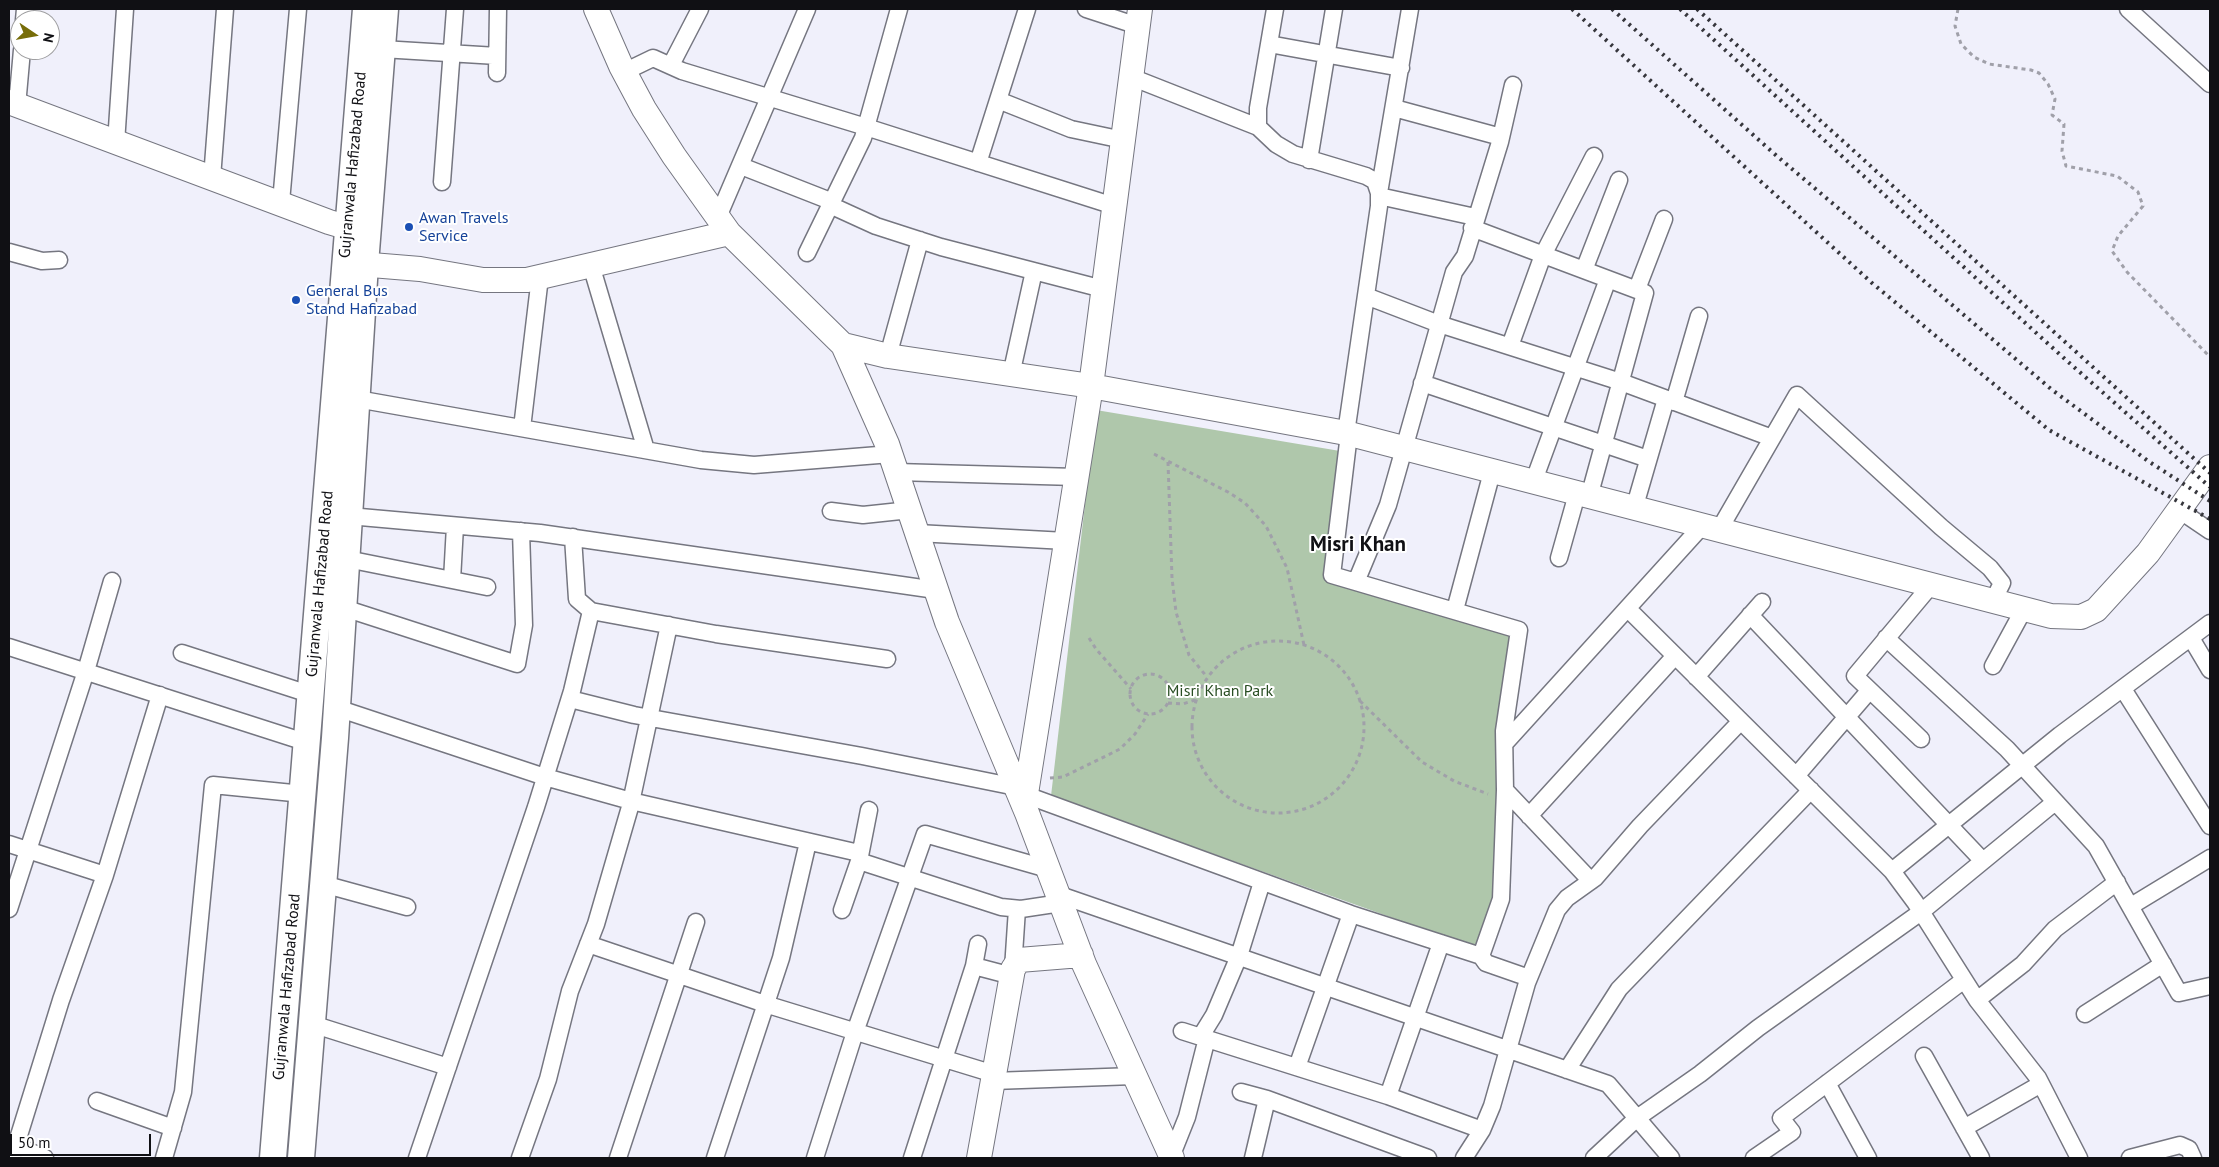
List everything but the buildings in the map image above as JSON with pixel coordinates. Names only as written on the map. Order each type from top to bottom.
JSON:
[{"type":"main road","name":"Gujranwala Hafizabad Road","points":[[273,1158],[312,695],[356,263],[366,9]]},
{"type":"main road","name":"Gujranwala Hafizabad Road","points":[[358,231],[382,49],[385,9]]},
{"type":"main road","name":"Gujranwala Hafizabad Road","points":[[301,1158],[337,708],[357,399],[356,263]]},
{"type":"street","points":[[116,143],[125,9]]},
{"type":"street","points":[[212,178],[225,9]]},
{"type":"street","points":[[281,202],[298,9]]},
{"type":"street","points":[[442,182],[455,9]]},
{"type":"street","points":[[497,73],[498,9]]},
{"type":"street","points":[[596,9],[624,72],[644,109],[674,156],[723,225],[843,345],[893,463],[947,622],[1023,792],[1048,869],[1080,955],[1171,1158]]},
{"type":"street","points":[[671,65],[700,9]]},
{"type":"street","points":[[723,225],[741,166],[807,9]]},
{"type":"street","points":[[807,253],[863,138],[899,9]]},
{"type":"street","points":[[978,163],[1027,9]]},
{"type":"street","points":[[1023,792],[1091,386],[1139,17],[1086,9]]},
{"type":"street","points":[[1258,127],[1258,108],[1275,9]]},
{"type":"street","points":[[1309,160],[1334,9]]},
{"type":"street","points":[[1410,9],[1379,194],[1332,575],[1519,630],[1504,743],[1505,794],[1501,898],[1481,956]]},
{"type":"street","points":[[2128,9],[2210,84]]},
{"type":"street","points":[[1269,44],[1401,68]]},
{"type":"street","points":[[382,49],[497,56]]},
{"type":"street","points":[[624,72],[653,58],[682,71],[1114,206]]},
{"type":"street","points":[[20,60],[13,104],[358,231]]},
{"type":"street","points":[[1131,77],[1258,127],[1276,144],[1293,154],[1366,176],[1375,181],[1379,194]]},
{"type":"street","points":[[1356,582],[1388,505],[1454,272],[1464,256],[1501,137],[1513,85]]},
{"type":"street","points":[[998,100],[1071,129],[1123,140]]},
{"type":"street","points":[[1394,108],[1501,137]]},
{"type":"street","points":[[1510,346],[1543,255],[1594,156]]},
{"type":"street","points":[[741,166],[832,203],[876,226],[920,240],[1103,289]]},
{"type":"street","points":[[1584,270],[1619,180]]},
{"type":"street","points":[[1379,194],[1473,223],[1543,255],[1645,292],[1603,445],[1560,558]]},
{"type":"street","points":[[1637,290],[1664,219]]},
{"type":"street","points":[[356,263],[420,269],[483,280],[527,280],[591,265],[723,225]]},
{"type":"street","points":[[888,356],[920,240]]},
{"type":"street","points":[[9,252],[42,261],[58,260]]},
{"type":"street","points":[[591,265],[646,450]]},
{"type":"street","points":[[1011,375],[1034,271]]},
{"type":"street","points":[[522,428],[540,277]]},
{"type":"street","points":[[1534,483],[1608,279]]},
{"type":"street","points":[[1366,296],[1440,324],[1620,382],[1772,438]]},
{"type":"street","points":[[1634,509],[1648,459],[1700,316]]},
{"type":"street","points":[[843,345],[888,356],[1091,386],[1348,434],[2050,616],[2072,618],[2096,610],[2148,553],[2210,467]]},
{"type":"street","points":[[1422,383],[1648,459]]},
{"type":"street","points":[[1504,743],[1628,609],[1710,528],[1772,438],[1798,395],[1941,527],[1990,568],[2002,583],[1993,601]]},
{"type":"street","points":[[357,399],[701,460],[754,465],[893,463],[1076,477]]},
{"type":"street","points":[[1455,610],[1492,472]]},
{"type":"street","points":[[831,511],[863,514],[910,510]]},
{"type":"street","points":[[2179,510],[2210,531]]},
{"type":"street","points":[[349,516],[573,537],[936,590]]},
{"type":"street","points":[[452,580],[455,526]]},
{"type":"street","points":[[344,608],[517,664],[524,625],[521,531]]},
{"type":"street","points":[[917,533],[1066,541]]},
{"type":"street","points":[[573,537],[577,599],[592,611],[887,659]]},
{"type":"street","points":[[346,560],[487,586]]},
{"type":"street","points":[[9,909],[86,671],[112,581]]},
{"type":"street","points":[[1921,739],[1855,676],[1932,584]]},
{"type":"street","points":[[1696,677],[1762,602]]},
{"type":"street","points":[[1628,609],[1892,871],[1921,912],[1977,1000],[2041,1084],[2079,1158]]},
{"type":"street","points":[[1993,666],[2024,609]]},
{"type":"street","points":[[417,1158],[570,699],[592,611]]},
{"type":"street","points":[[1750,615],[1947,825],[1984,861]]},
{"type":"street","points":[[1892,871],[1947,825],[2023,767],[2060,735],[2210,623]]},
{"type":"street","points":[[520,1158],[548,1079],[570,991],[596,924],[631,801],[669,625]]},
{"type":"street","points":[[1886,638],[2007,749],[2096,846],[2179,993],[2210,986]]},
{"type":"street","points":[[2191,638],[2210,670]]},
{"type":"street","points":[[9,647],[308,743]]},
{"type":"street","points":[[182,653],[312,695]]},
{"type":"street","points":[[1529,816],[1675,656]]},
{"type":"street","points":[[2123,689],[2210,826]]},
{"type":"street","points":[[1796,776],[1869,691]]},
{"type":"street","points":[[45,1158],[12,1149],[105,875],[160,695]]},
{"type":"street","points":[[570,699],[648,718],[862,756],[1023,792],[1351,914],[1481,956],[1486,964],[1529,978]]},
{"type":"street","points":[[337,708],[545,776],[631,801],[808,842],[859,857],[910,877],[1001,907],[1017,909],[1059,898],[1240,956],[1608,1084],[1671,1158]]},
{"type":"street","points":[[1464,1158],[1482,1130],[1492,1106],[1529,978],[1557,910],[1567,898],[1591,881],[1640,826],[1741,721]]},
{"type":"street","points":[[164,1158],[183,1092],[213,785],[304,794]]},
{"type":"street","points":[[1567,1070],[1619,989],[1811,790]]},
{"type":"street","points":[[1505,794],[1529,816],[1591,881]]},
{"type":"street","points":[[1594,1158],[1637,1118],[1700,1074],[1758,1028],[1921,912],[2054,802]]},
{"type":"street","points":[[842,910],[859,857],[869,810]]},
{"type":"street","points":[[815,1158],[855,1032],[925,834],[1048,869]]},
{"type":"street","points":[[715,1158],[781,958],[808,842]]},
{"type":"street","points":[[9,844],[105,875]]},
{"type":"street","points":[[2131,906],[2210,858]]},
{"type":"street","points":[[1171,1158],[1187,1117],[1204,1037],[1240,956],[1262,882]]},
{"type":"street","points":[[1977,1000],[2023,964],[2055,929],[2117,882]]},
{"type":"street","points":[[323,884],[407,908]]},
{"type":"street","points":[[978,1158],[1013,972],[1017,909]]},
{"type":"street","points":[[1296,1067],[1351,914]]},
{"type":"street","points":[[618,1158],[696,922]]},
{"type":"street","points":[[1388,1096],[1441,943]]},
{"type":"street","points":[[588,944],[765,1004],[944,1059],[993,1078],[1134,1076]]},
{"type":"street","points":[[912,1158],[974,966],[978,944]]},
{"type":"street","points":[[1013,972],[1019,960],[1080,955]]},
{"type":"street","points":[[2085,1014],[2163,964]]},
{"type":"street","points":[[974,966],[1013,972]]},
{"type":"street","points":[[1754,1158],[1792,1132],[1781,1118],[1964,980]]},
{"type":"street","points":[[312,1024],[448,1067]]},
{"type":"street","points":[[1182,1031],[1388,1096],[1482,1130]]},
{"type":"street","points":[[1924,1056],[1981,1158]]},
{"type":"street","points":[[1828,1083],[1868,1158]]},
{"type":"street","points":[[1964,1128],[2041,1084]]},
{"type":"street","points":[[1241,1092],[1267,1099],[1428,1158]]},
{"type":"street","points":[[1252,1158],[1267,1099]]},
{"type":"street","points":[[97,1101],[173,1128]]},
{"type":"street","points":[[2130,1158],[2180,1145],[2190,1149],[2193,1158]]},
{"type":"path","points":[[1958,9],[1955,26],[1961,44],[1974,57],[1989,64],[2031,70],[2039,73],[2048,84],[2055,99],[2052,116],[2064,124],[2062,151],[2066,166],[2117,176],[2138,192],[2144,206],[2118,236],[2112,251],[2127,272],[2210,357]]},
{"type":"path","points":[[1154,454],[1236,498],[1255,513],[1266,526],[1287,568],[1304,644]]},
{"type":"path","points":[[1168,461],[1172,578],[1176,612],[1189,655],[1208,676]]},
{"type":"path","points":[[1089,638],[1096,649],[1131,689],[1132,702],[1141,712],[1148,714],[1159,712],[1168,703],[1170,697],[1167,685],[1158,676],[1152,674],[1139,678],[1131,689]]},
{"type":"path","points":[[1270,641],[1304,644],[1334,662],[1346,674],[1360,700],[1363,714],[1362,744],[1358,758],[1343,783],[1320,802],[1296,811],[1270,813],[1245,807],[1222,793],[1206,774],[1195,751],[1191,725],[1196,700],[1208,676],[1225,659],[1246,647],[1270,641]]},
{"type":"path","points":[[1168,703],[1184,704],[1196,700]]},
{"type":"path","points":[[1360,700],[1422,762],[1435,771],[1477,790],[1505,794]]},
{"type":"path","points":[[1023,792],[1063,777],[1107,756],[1127,742],[1148,714]]},
{"type":"green space","name":"Misri Khan Park","points":[[1096,410],[1340,451],[1326,578],[1513,635],[1496,885],[1477,948],[1051,796]]},
{"type":"railway","points":[[1572,9],[1872,283],[2049,430],[2210,519]]},
{"type":"railway","points":[[1612,9],[1778,157],[2051,389],[2148,461],[2210,501]]},
{"type":"railway","points":[[1680,9],[2066,360],[2210,487]]},
{"type":"railway","points":[[1697,9],[2210,473]]},
{"type":"place","name":"Awan Travels Service","points":[[409,227]]},
{"type":"place","name":"General Bus Stand Hafizabad","points":[[296,300]]},
{"type":"district","name":"Misri Khan","points":[[1358,545]]}]
